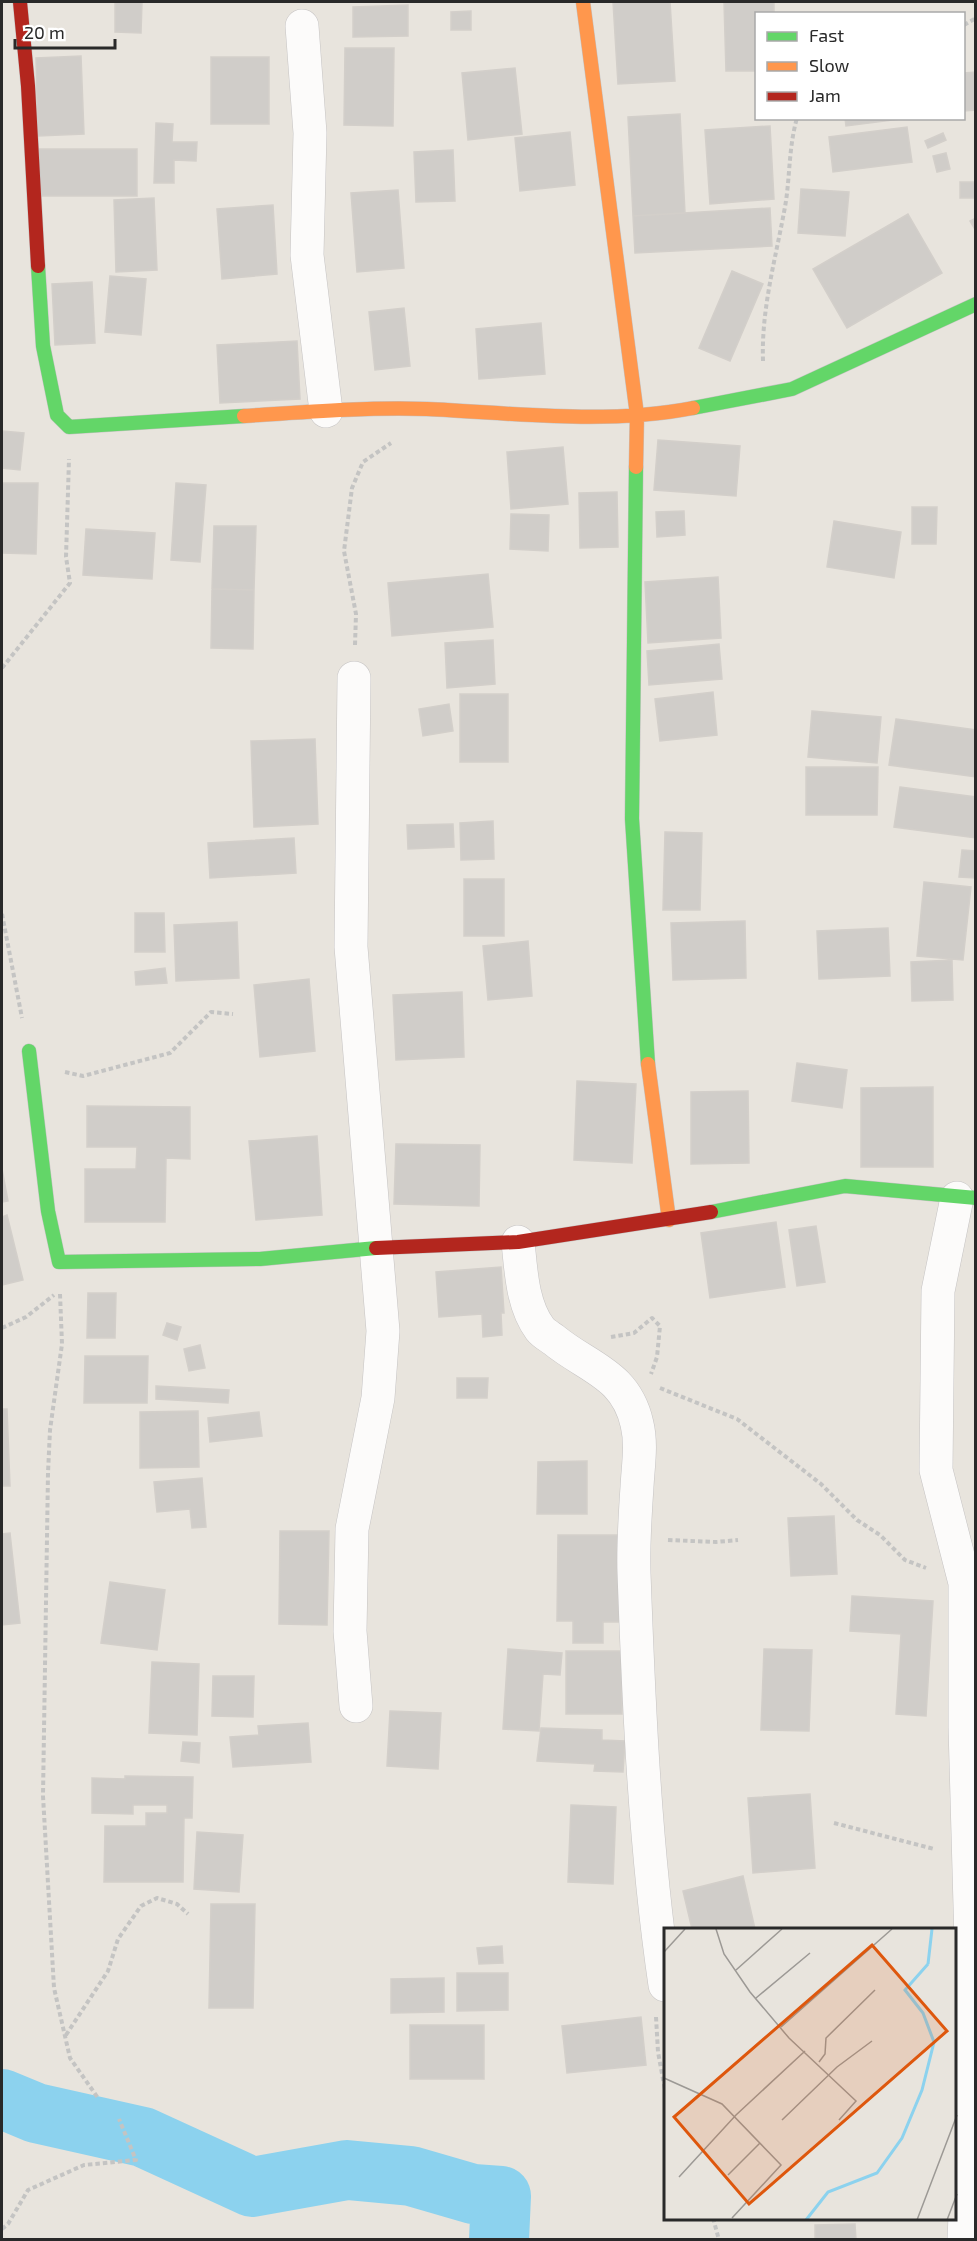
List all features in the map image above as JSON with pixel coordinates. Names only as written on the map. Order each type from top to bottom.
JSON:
[{"type":"street","points":[[20,2],[28,86],[43,346],[57,415],[69,427],[326,411],[425,409],[545,416],[637,415],[688,410],[792,390],[975,304]]},
{"type":"street","points":[[583,2],[637,415],[632,819],[647,1057],[669,1220]]},
{"type":"street","points":[[302,26],[310,133],[307,255],[326,411]]},
{"type":"street","points":[[354,678],[351,947],[374,1248],[383,1331],[378,1398],[352,1529],[351,1631],[356,1706]]},
{"type":"street","points":[[29,1051],[48,1211],[58,1262],[260,1259],[374,1248],[518,1242],[669,1220],[845,1186],[966,1198],[938,1291],[936,1470],[965,1583],[973,2013],[964,2240]]},
{"type":"street","points":[[518,1242],[524,1290],[540,1329],[563,1347],[596,1366],[626,1393],[637,1423],[640,1448],[634,1538],[638,1693],[649,1867],[663,1998]]},
{"type":"path","points":[[792,390],[763,361],[762,326],[786,197],[789,157],[797,120]]},
{"type":"path","points":[[354,678],[356,614],[344,551],[352,488],[363,462],[417,423],[425,409]]},
{"type":"path","points":[[2,668],[70,583],[66,557],[69,427]]},
{"type":"path","points":[[2,914],[29,1051]]},
{"type":"path","points":[[32,1070],[57,1071],[83,1076],[144,1062],[170,1053],[211,1012],[233,1014]]},
{"type":"path","points":[[2,1328],[26,1317],[60,1291],[62,1344],[50,1430],[48,1473],[43,1796],[54,1988],[70,2058],[98,2098]]},
{"type":"path","points":[[563,1347],[633,1333],[652,1318],[660,1326],[657,1357],[637,1423]]},
{"type":"path","points":[[657,1387],[737,1419],[821,1484],[857,1520],[880,1535],[905,1560],[965,1583]]},
{"type":"path","points":[[634,1538],[716,1542],[738,1540]]},
{"type":"path","points":[[834,1823],[969,1859]]},
{"type":"path","points":[[65,2035],[108,1971],[118,1939],[141,1906],[157,1898],[177,1904],[188,1914]]},
{"type":"path","points":[[663,1998],[656,2016],[664,2083]]},
{"type":"path","points":[[2,2229],[8,2224],[27,2190],[84,2165],[136,2160],[119,2119]]},
{"type":"path","points":[[713,2220],[719,2240]]},
{"type":"building","points":[[115,2],[142,2],[141,33],[115,32]]},
{"type":"building","points":[[613,2],[670,2],[675,81],[618,84]]},
{"type":"building","points":[[724,2],[774,2],[774,12],[755,12],[755,71],[726,71]]},
{"type":"building","points":[[408,5],[408,36],[353,37],[353,7]]},
{"type":"building","points":[[471,11],[471,30],[451,30],[451,12]]},
{"type":"building","points":[[345,48],[394,48],[393,126],[344,125]]},
{"type":"building","points":[[81,56],[84,134],[38,136],[36,58]]},
{"type":"building","points":[[211,57],[269,57],[269,124],[211,124]]},
{"type":"building","points":[[515,68],[522,134],[468,140],[462,73]]},
{"type":"building","points":[[976,72],[976,110],[965,111],[965,73]]},
{"type":"building","points":[[680,114],[685,213],[633,216],[628,117]]},
{"type":"building","points":[[845,120],[892,120],[846,126]]},
{"type":"building","points":[[156,123],[173,124],[172,142],[197,142],[196,161],[174,160],[174,183],[154,183]]},
{"type":"building","points":[[770,126],[774,199],[710,204],[705,130]]},
{"type":"building","points":[[907,127],[912,162],[833,172],[829,137]]},
{"type":"building","points":[[570,132],[575,185],[520,191],[515,138]]},
{"type":"building","points":[[943,133],[946,140],[928,148],[925,141]]},
{"type":"building","points":[[37,149],[137,149],[137,196],[37,196]]},
{"type":"building","points":[[453,150],[455,201],[416,202],[414,152]]},
{"type":"building","points":[[946,153],[950,169],[937,172],[933,156]]},
{"type":"building","points":[[960,182],[976,182],[976,198],[960,198]]},
{"type":"building","points":[[801,189],[849,192],[845,236],[798,233]]},
{"type":"building","points":[[398,190],[404,268],[357,272],[351,193]]},
{"type":"building","points":[[154,198],[157,270],[116,272],[114,200]]},
{"type":"building","points":[[273,205],[277,274],[222,279],[217,209]]},
{"type":"building","points":[[770,208],[772,246],[635,253],[633,216]]},
{"type":"building","points":[[908,214],[942,273],[847,328],[813,269]]},
{"type":"building","points":[[976,218],[976,231],[970,221]]},
{"type":"building","points":[[732,271],[763,284],[730,361],[699,348]]},
{"type":"building","points":[[110,276],[146,279],[141,335],[105,332]]},
{"type":"building","points":[[92,282],[95,343],[55,345],[52,284]]},
{"type":"building","points":[[404,308],[410,366],[375,370],[369,312]]},
{"type":"building","points":[[541,323],[545,374],[479,379],[476,329]]},
{"type":"building","points":[[297,341],[300,399],[220,403],[217,345]]},
{"type":"building","points":[[2,431],[24,433],[20,470],[2,468]]},
{"type":"building","points":[[658,440],[740,446],[736,496],[654,490]]},
{"type":"building","points":[[563,447],[568,504],[511,509],[507,452]]},
{"type":"building","points":[[2,483],[38,483],[36,554],[2,553]]},
{"type":"building","points":[[176,483],[206,485],[200,562],[171,560]]},
{"type":"building","points":[[617,492],[618,547],[580,548],[579,493]]},
{"type":"building","points":[[912,507],[937,507],[936,544],[912,544]]},
{"type":"building","points":[[684,511],[685,535],[657,537],[656,512]]},
{"type":"building","points":[[511,514],[549,515],[548,551],[510,549]]},
{"type":"building","points":[[834,521],[901,532],[894,578],[827,567]]},
{"type":"building","points":[[214,526],[256,526],[254,590],[212,589]]},
{"type":"building","points":[[86,529],[155,533],[152,579],[83,575]]},
{"type":"building","points":[[488,574],[493,627],[392,636],[388,583]]},
{"type":"building","points":[[718,577],[721,638],[648,643],[645,582]]},
{"type":"building","points":[[212,589],[254,590],[253,649],[211,648]]},
{"type":"building","points":[[493,640],[495,684],[447,688],[445,643]]},
{"type":"building","points":[[719,644],[722,679],[649,685],[647,651]]},
{"type":"building","points":[[713,692],[717,735],[660,741],[655,699]]},
{"type":"building","points":[[460,694],[508,694],[508,762],[460,762]]},
{"type":"building","points":[[449,704],[453,731],[423,736],[419,709]]},
{"type":"building","points":[[812,711],[881,717],[877,763],[808,757]]},
{"type":"building","points":[[896,719],[976,730],[976,777],[889,765]]},
{"type":"building","points":[[315,739],[318,824],[254,827],[251,741]]},
{"type":"building","points":[[806,767],[878,767],[877,815],[806,815]]},
{"type":"building","points":[[900,787],[976,797],[976,838],[894,827]]},
{"type":"building","points":[[493,821],[494,859],[461,860],[460,823]]},
{"type":"building","points":[[453,824],[454,847],[408,849],[407,825]]},
{"type":"building","points":[[665,832],[702,833],[700,910],[663,910]]},
{"type":"building","points":[[294,838],[296,873],[210,878],[208,843]]},
{"type":"building","points":[[962,850],[976,851],[976,878],[959,877]]},
{"type":"building","points":[[464,879],[504,879],[504,936],[464,936]]},
{"type":"building","points":[[924,882],[971,887],[963,960],[917,956]]},
{"type":"building","points":[[135,913],[164,913],[165,952],[135,952]]},
{"type":"building","points":[[745,921],[746,978],[673,980],[671,923]]},
{"type":"building","points":[[237,922],[239,978],[176,981],[174,925]]},
{"type":"building","points":[[888,928],[890,976],[819,979],[817,931]]},
{"type":"building","points":[[528,941],[532,996],[488,1000],[483,946]]},
{"type":"building","points":[[952,960],[953,1000],[912,1001],[911,962]]},
{"type":"building","points":[[165,968],[167,983],[136,985],[135,972]]},
{"type":"building","points":[[309,979],[315,1051],[260,1057],[254,985]]},
{"type":"building","points":[[462,992],[464,1057],[396,1060],[393,995]]},
{"type":"building","points":[[797,1063],[847,1070],[842,1108],[792,1101]]},
{"type":"building","points":[[577,1081],[636,1084],[632,1163],[574,1160]]},
{"type":"building","points":[[933,1087],[933,1167],[861,1167],[861,1088]]},
{"type":"building","points":[[748,1091],[749,1163],[691,1164],[691,1092]]},
{"type":"building","points":[[87,1106],[190,1107],[190,1159],[166,1158],[165,1222],[85,1222],[85,1169],[136,1169],[137,1147],[87,1147]]},
{"type":"building","points":[[317,1136],[322,1215],[256,1220],[249,1141]]},
{"type":"building","points":[[396,1144],[480,1145],[479,1206],[394,1204]]},
{"type":"building","points":[[2,1169],[8,1201],[2,1202]]},
{"type":"building","points":[[7,1215],[23,1280],[2,1285],[2,1217]]},
{"type":"building","points":[[776,1222],[785,1287],[710,1298],[701,1233]]},
{"type":"building","points":[[816,1226],[825,1282],[797,1286],[789,1230]]},
{"type":"building","points":[[501,1267],[504,1313],[501,1313],[502,1335],[483,1337],[482,1314],[439,1317],[436,1272]]},
{"type":"building","points":[[88,1293],[116,1293],[115,1338],[87,1338]]},
{"type":"building","points":[[167,1323],[181,1327],[177,1340],[163,1335]]},
{"type":"building","points":[[200,1345],[205,1368],[189,1371],[184,1349]]},
{"type":"building","points":[[85,1356],[148,1356],[147,1403],[84,1403]]},
{"type":"building","points":[[457,1378],[488,1378],[487,1398],[457,1398]]},
{"type":"building","points":[[156,1386],[229,1390],[228,1403],[156,1399]]},
{"type":"building","points":[[2,1409],[7,1409],[10,1486],[2,1486]]},
{"type":"building","points":[[198,1411],[199,1467],[140,1468],[140,1412]]},
{"type":"building","points":[[259,1412],[262,1436],[210,1442],[208,1418]]},
{"type":"building","points":[[587,1461],[587,1514],[537,1514],[538,1462]]},
{"type":"building","points":[[202,1478],[206,1527],[192,1528],[190,1509],[157,1512],[154,1482]]},
{"type":"building","points":[[834,1516],[837,1574],[791,1576],[788,1518]]},
{"type":"building","points":[[280,1531],[329,1531],[327,1625],[279,1624]]},
{"type":"building","points":[[10,1533],[20,1623],[2,1625],[2,1534]]},
{"type":"building","points":[[558,1535],[621,1535],[619,1622],[603,1622],[603,1643],[573,1643],[573,1621],[557,1621]]},
{"type":"building","points":[[110,1582],[165,1590],[157,1650],[101,1643]]},
{"type":"building","points":[[852,1596],[933,1601],[926,1716],[896,1714],[901,1634],[850,1631]]},
{"type":"building","points":[[508,1649],[562,1653],[560,1675],[543,1674],[539,1731],[503,1729]]},
{"type":"building","points":[[764,1649],[812,1650],[809,1731],[761,1730]]},
{"type":"building","points":[[566,1651],[622,1651],[622,1714],[566,1714]]},
{"type":"building","points":[[152,1662],[199,1664],[197,1735],[149,1733]]},
{"type":"building","points":[[213,1676],[254,1676],[253,1717],[212,1716]]},
{"type":"building","points":[[390,1711],[441,1713],[438,1769],[387,1766]]},
{"type":"building","points":[[308,1723],[311,1762],[233,1767],[230,1737],[259,1735],[258,1726]]},
{"type":"building","points":[[541,1728],[602,1730],[602,1740],[625,1741],[623,1772],[594,1771],[595,1764],[537,1761]]},
{"type":"building","points":[[183,1742],[200,1743],[199,1763],[181,1761]]},
{"type":"building","points":[[125,1776],[193,1777],[192,1818],[184,1818],[183,1882],[104,1882],[105,1826],[146,1826],[146,1813],[167,1813],[167,1805],[133,1805],[133,1814],[92,1813],[92,1778],[125,1779]]},
{"type":"building","points":[[810,1794],[815,1868],[753,1873],[748,1798]]},
{"type":"building","points":[[571,1805],[616,1807],[613,1884],[568,1882]]},
{"type":"building","points":[[197,1832],[243,1835],[239,1892],[194,1889]]},
{"type":"building","points":[[743,1876],[755,1928],[692,1928],[683,1891]]},
{"type":"building","points":[[211,1904],[255,1904],[253,2008],[209,2008]]},
{"type":"building","points":[[502,1946],[503,1963],[479,1964],[477,1948]]},
{"type":"building","points":[[457,1973],[508,1973],[508,2010],[457,2011]]},
{"type":"building","points":[[444,1978],[444,2012],[391,2013],[391,1979]]},
{"type":"building","points":[[641,2017],[646,2065],[567,2073],[562,2026]]},
{"type":"building","points":[[410,2025],[484,2025],[484,2079],[410,2079]]},
{"type":"building","points":[[855,2224],[856,2240],[815,2240],[815,2225]]},
{"type":"waterway","points":[[2,2099],[36,2113],[143,2137],[252,2187],[347,2170],[411,2176],[473,2194],[501,2196],[499,2240]]},
{"type":"traffic: fast","points":[[38,266],[43,346],[57,415],[69,427],[244,416]]},
{"type":"traffic: fast","points":[[693,408],[792,389],[976,304]]},
{"type":"traffic: fast","points":[[636,467],[632,819],[648,1064]]},
{"type":"traffic: fast","points":[[29,1051],[48,1211],[59,1262],[260,1259],[376,1248]]},
{"type":"traffic: fast","points":[[711,1212],[845,1186],[976,1198]]},
{"type":"traffic: slow","points":[[583,2],[637,415],[636,467]]},
{"type":"traffic: slow","points":[[244,416],[336,410],[427,409],[593,417],[627,416],[693,408]]},
{"type":"traffic: slow","points":[[648,1064],[669,1220]]},
{"type":"traffic: jam","points":[[20,2],[28,86],[38,266]]},
{"type":"traffic: jam","points":[[376,1248],[518,1242],[711,1212]]}]
